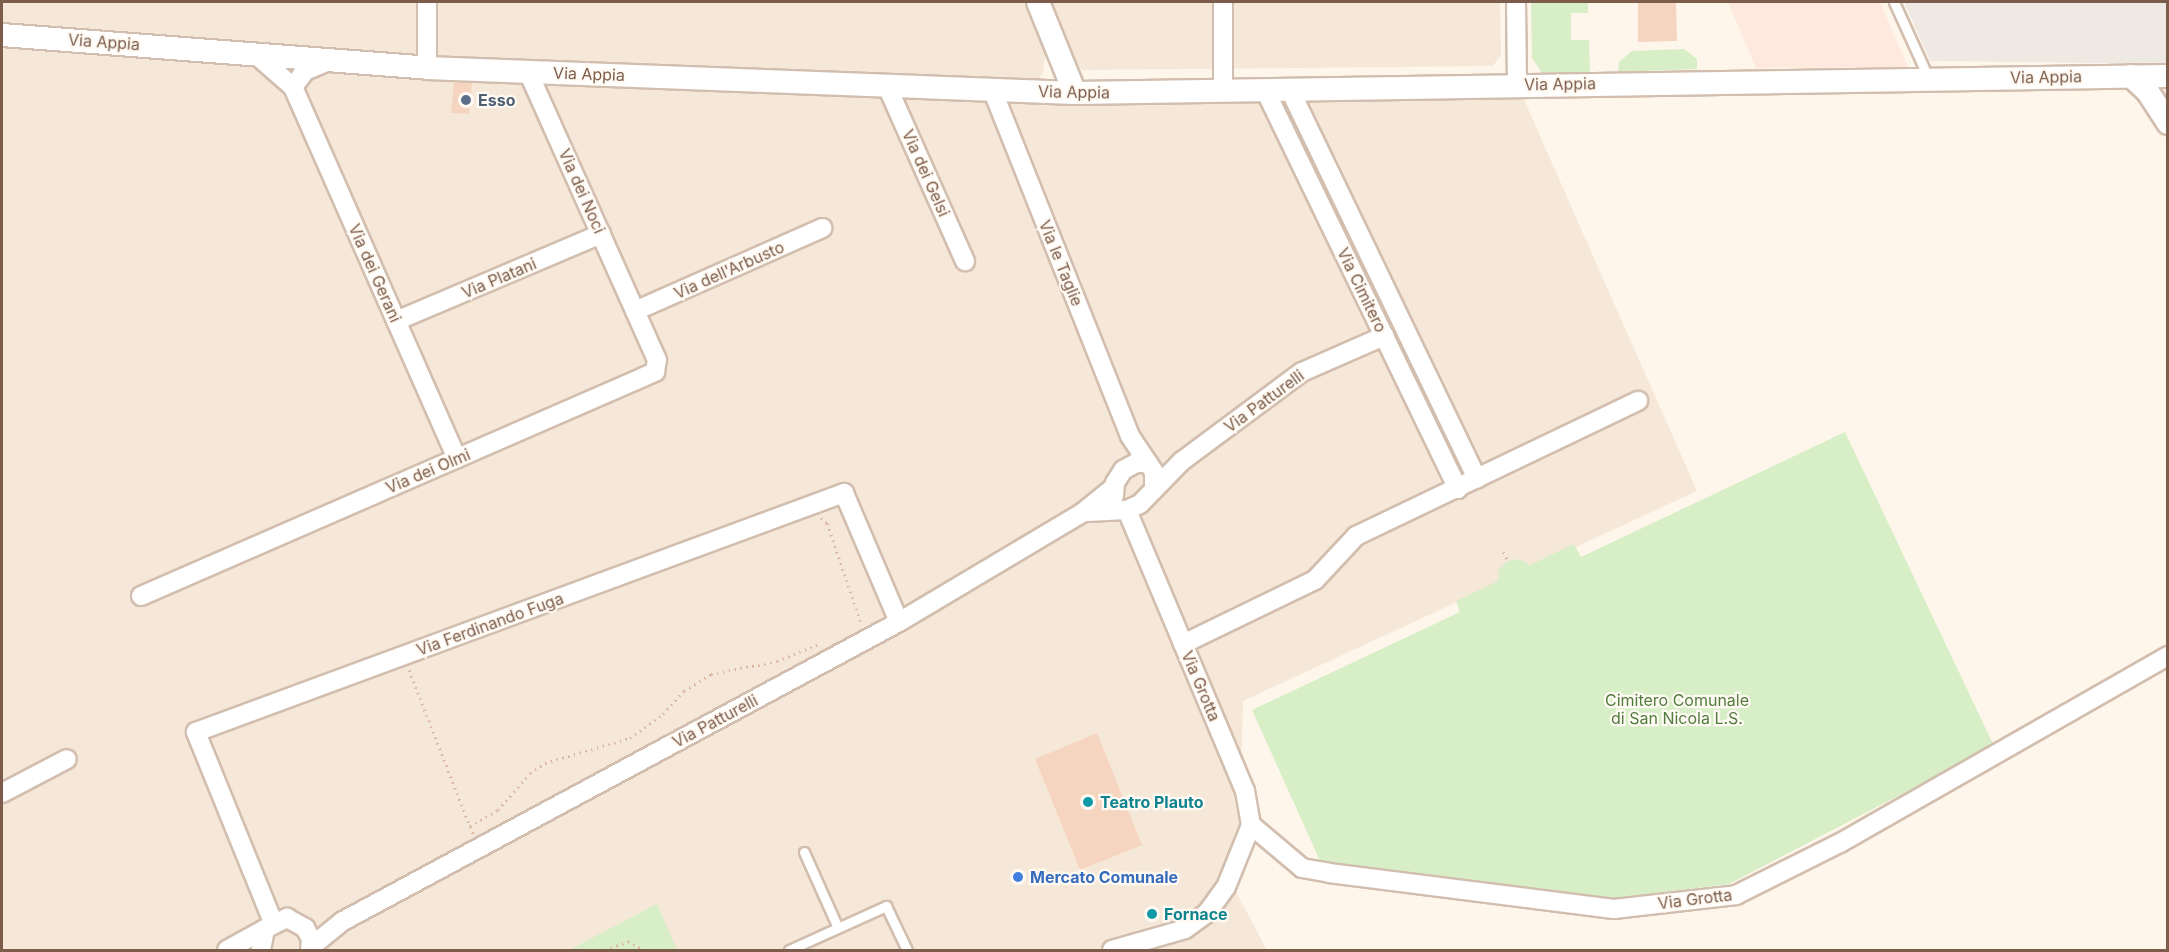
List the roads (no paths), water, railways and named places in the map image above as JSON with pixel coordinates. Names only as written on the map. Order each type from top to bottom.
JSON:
[{"type":"street","points":[[427,2],[427,68]]},
{"type":"street","points":[[1038,2],[1075,93]]},
{"type":"street","points":[[1223,2],[1223,92]]},
{"type":"street","points":[[1516,2],[1517,84]]},
{"type":"street","name":"Via Appia","points":[[2,35],[427,68],[1075,93],[1291,92],[1517,84],[2149,76]]},
{"type":"street","name":"Via dei Gerani","points":[[254,53],[293,87],[457,459]]},
{"type":"street","points":[[293,87],[305,71],[331,60]]},
{"type":"street","name":"Via dei Noci","points":[[528,71],[635,311]]},
{"type":"street","points":[[2149,76],[2148,93],[2168,123]]},
{"type":"street","name":"Via dei Gelsi","points":[[886,86],[965,261]]},
{"type":"street","name":"Via le Taglie","points":[[993,89],[1130,436],[1150,465]]},
{"type":"street","name":"Via Cimitero","points":[[1266,92],[1458,489]]},
{"type":"street","name":"Via Cimitero","points":[[1291,92],[1477,479]]},
{"type":"street","name":"Via dell'Arbusto","points":[[635,311],[822,228]]},
{"type":"street","name":"Via Platani","points":[[396,321],[601,234]]},
{"type":"street","name":"Via dei Olmi","points":[[141,596],[655,372],[657,360],[635,311]]},
{"type":"street","name":"Via Patturelli","points":[[1082,513],[1129,507],[1182,461],[1302,372],[1384,336]]},
{"type":"street","points":[[1183,644],[1315,580],[1356,536],[1638,401]]},
{"type":"street","name":"Via le Taglie","points":[[1130,436],[1130,466]]},
{"type":"street","name":"Via Patturelli","points":[[311,948],[343,921],[899,622],[1082,513],[1114,487],[1118,476],[1130,466],[1182,461]]},
{"type":"street","points":[[1150,465],[1154,486]]},
{"type":"street","points":[[1114,487],[1114,499],[1129,507]]},
{"type":"street","name":"Via Ferdinando Fuga","points":[[269,926],[196,732],[844,493],[899,622]]},
{"type":"street","name":"Via Grotta","points":[[1129,507],[1144,550],[1245,791],[1251,825],[1302,868],[1329,873],[1614,909],[1736,895],[1840,843],[2168,656]]},
{"type":"street","points":[[2,793],[67,759]]},
{"type":"street","points":[[1112,951],[1185,929],[1207,913],[1226,887],[1251,825]]},
{"type":"street","points":[[227,951],[287,918],[305,928],[311,948]]},
{"type":"street","name":"Via Patturelli","points":[[305,928],[343,921]]},
{"type":"street","points":[[261,951],[269,926]]},
{"type":"lane","points":[[1894,2],[1929,79]]},
{"type":"lane","points":[[804,852],[838,928]]},
{"type":"lane","points":[[789,951],[810,946],[838,928],[886,906],[907,951]]},
{"type":"place","name":"Esso","points":[[466,100]]},
{"type":"place","name":"Teatro Plauto","points":[[1088,802]]},
{"type":"place","name":"Mercato Comunale","points":[[1018,877]]},
{"type":"place","name":"Fornace","points":[[1152,914]]},
{"type":"park label","name":"Cimitero Comunale di San Nicola L.S.","points":[[1677,709]]}]
